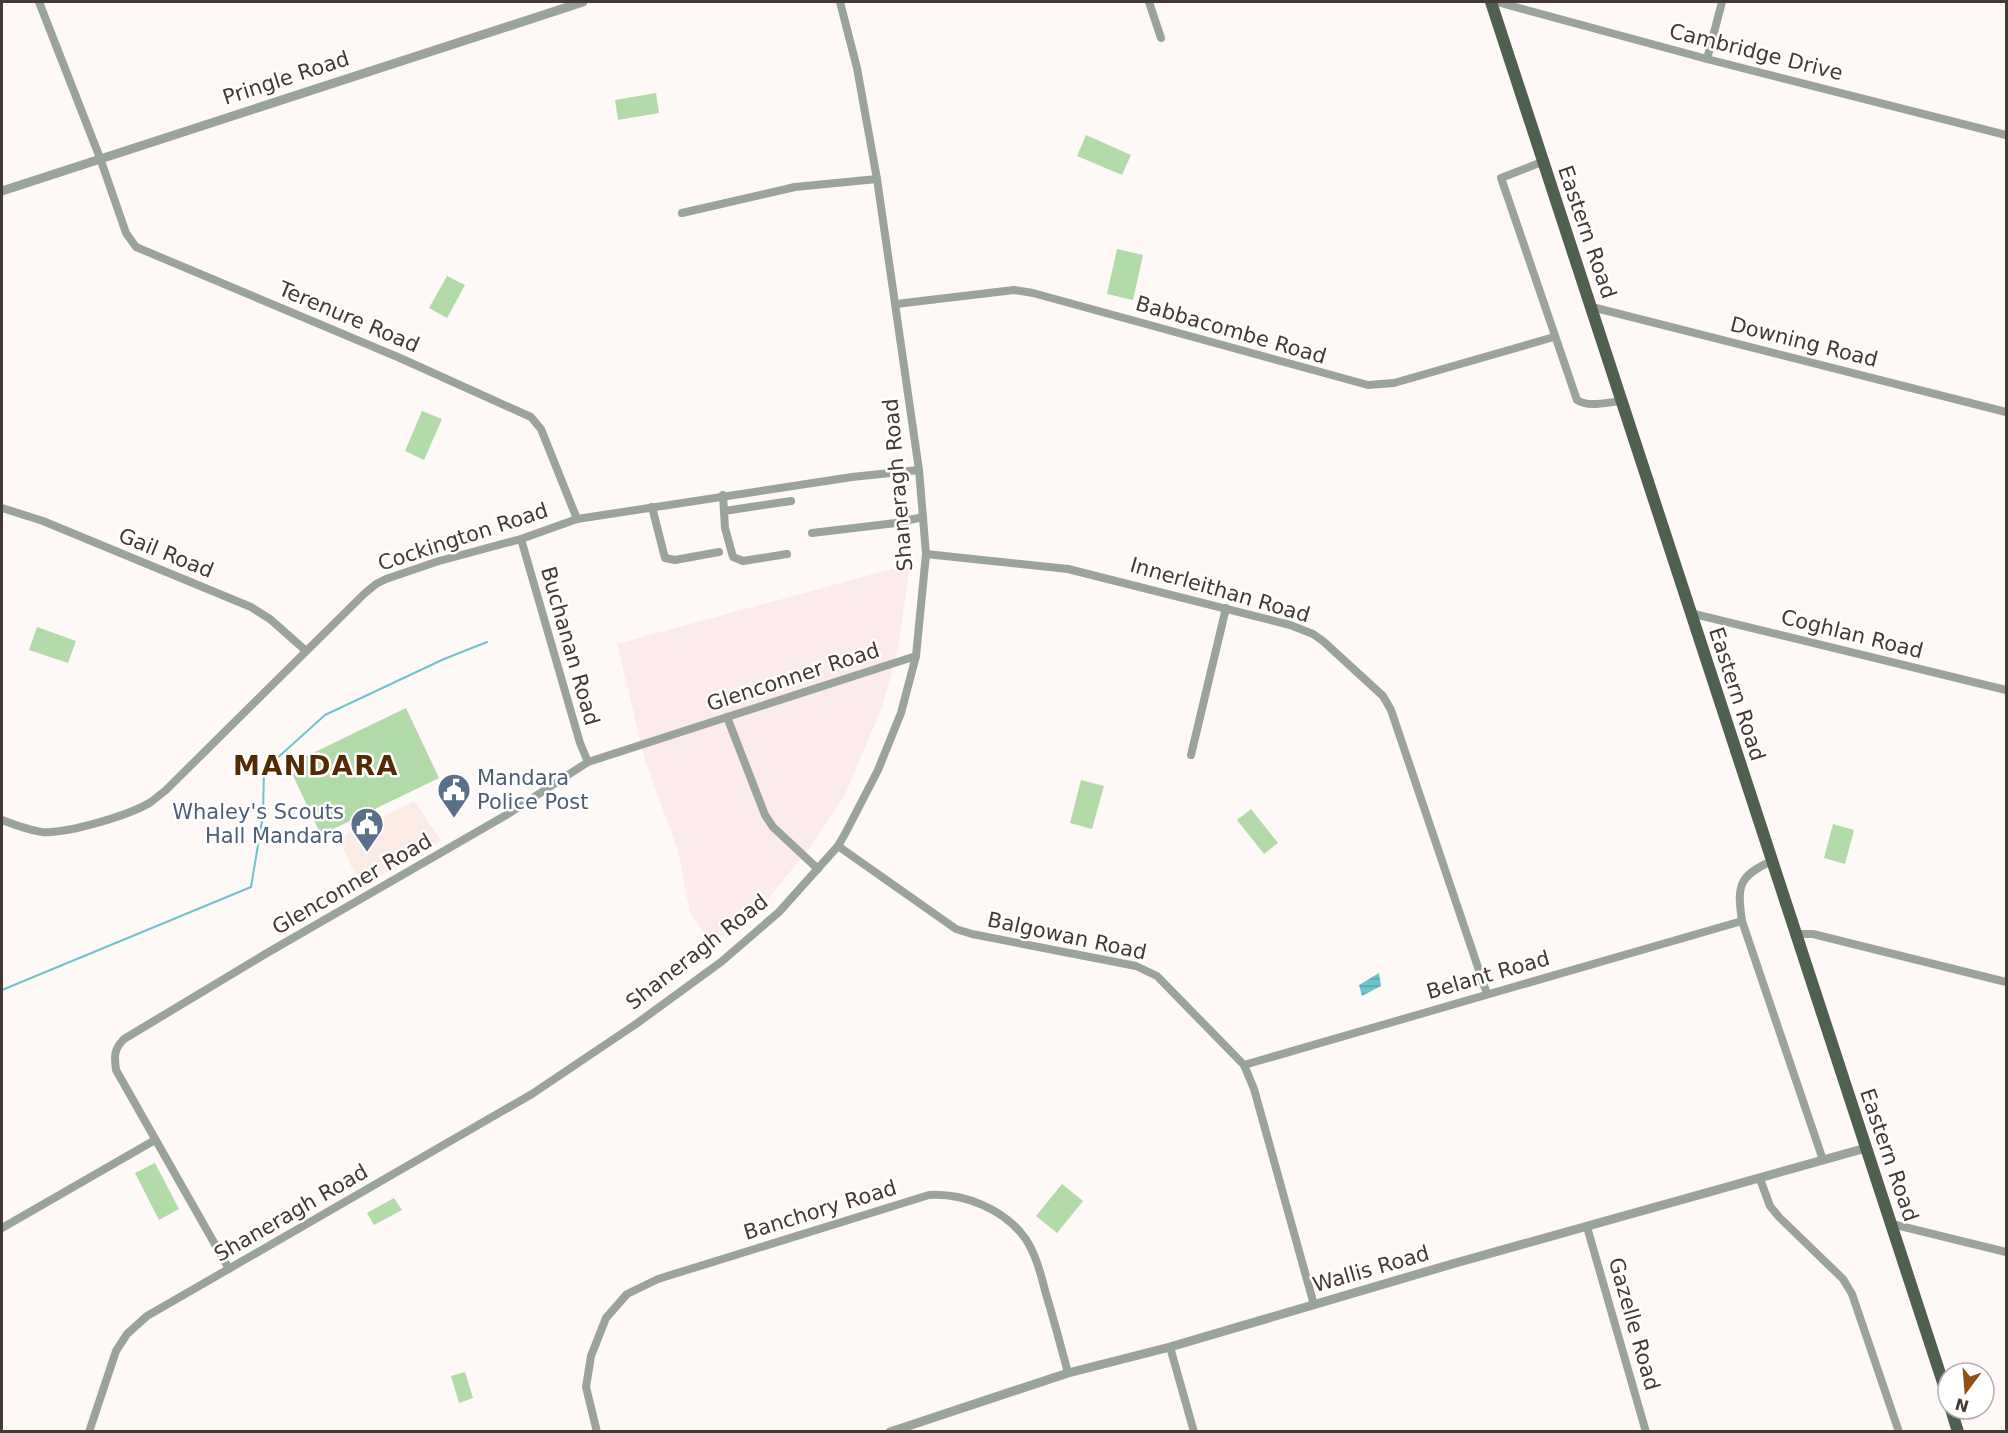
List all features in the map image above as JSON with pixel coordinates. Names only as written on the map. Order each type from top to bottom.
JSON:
[{"type":"main road","name":"Eastern Road","points":[[1491,2],[1936,1361]]},
{"type":"street","name":"Terenure Road","points":[[39,2],[100,158],[126,233],[136,247],[400,358],[531,417],[541,429],[577,519]]},
{"type":"street","name":"Pringle Road","points":[[2,191],[583,2]]},
{"type":"street","name":"Shaneragh Road","points":[[89,1431],[116,1351],[127,1334],[147,1316],[532,1094],[636,1024],[721,962],[779,912],[838,846],[857,811],[889,745],[901,713],[916,656],[926,554],[919,470],[877,179],[857,68],[840,2]]},
{"type":"street","points":[[1149,2],[1161,38]]},
{"type":"street","name":"Cambridge Drive","points":[[1497,2],[1707,59],[2007,135]]},
{"type":"street","points":[[1707,59],[1722,2]]},
{"type":"street","points":[[1542,162],[1501,178],[1554,337],[1579,402],[1590,404],[1622,401]]},
{"type":"street","points":[[682,213],[795,187],[877,179]]},
{"type":"street","name":"Babbacombe Road","points":[[896,304],[1014,290],[1368,385],[1394,383],[1554,337]]},
{"type":"street","name":"Downing Road","points":[[1592,306],[2007,412]]},
{"type":"street","name":"Cockington Road","points":[[2,820],[23,828],[44,832],[74,829],[135,810],[151,801],[166,790],[305,650],[376,584],[440,561],[577,519],[723,495],[919,470]]},
{"type":"street","points":[[723,495],[725,528],[733,557],[743,561],[787,554]]},
{"type":"street","points":[[724,511],[791,501]]},
{"type":"street","points":[[652,507],[665,558],[675,560],[719,552]]},
{"type":"street","name":"Gail Road","points":[[2,508],[43,521],[251,607],[270,619],[305,650]]},
{"type":"street","points":[[812,533],[896,523],[923,517]]},
{"type":"street","name":"Buchanan Road","points":[[521,538],[580,743],[588,762]]},
{"type":"street","name":"Innerleithan Road","points":[[926,554],[1068,568],[1290,625],[1313,634],[1353,667],[1383,696],[1395,721],[1486,994]]},
{"type":"street","points":[[1191,755],[1226,608]]},
{"type":"street","name":"Coghlan Road","points":[[1690,613],[2007,690]]},
{"type":"street","name":"Glenconner Road","points":[[229,1269],[116,1070],[114,1056],[117,1046],[124,1039],[267,953],[508,814],[588,762],[916,656]]},
{"type":"street","points":[[727,717],[765,815],[773,827],[818,869]]},
{"type":"street","name":"Balgowan Road","points":[[838,846],[956,929],[1136,966],[1157,976],[1244,1065],[1254,1089],[1314,1305]]},
{"type":"street","points":[[1772,861],[1754,869],[1743,882],[1740,901],[1742,921],[1823,1160]]},
{"type":"street","name":"Belant Road","points":[[1244,1065],[1742,921]]},
{"type":"street","points":[[1795,934],[1813,934],[2007,982]]},
{"type":"street","points":[[2,1228],[155,1140]]},
{"type":"street","name":"Wallis Road","points":[[890,1431],[1068,1373],[1170,1347],[1866,1148]]},
{"type":"street","points":[[1760,1179],[1770,1206],[1843,1279],[1852,1294],[1899,1431]]},
{"type":"street","name":"Banchory Road","points":[[597,1431],[586,1387],[591,1356],[606,1318],[627,1294],[658,1279],[929,1195],[946,1194],[963,1197],[986,1207],[1001,1215],[1025,1238],[1039,1270],[1068,1373]]},
{"type":"street","points":[[1892,1224],[2007,1252]]},
{"type":"street","name":"Gazelle Road","points":[[1587,1227],[1646,1431]]},
{"type":"street","points":[[1170,1347],[1194,1431]]},
{"type":"shaded area","points":[[910,564],[898,649],[882,707],[845,795],[811,846],[763,905],[712,945],[690,913],[678,851],[645,760],[617,644]]},
{"type":"shaded area","points":[[414,801],[441,841],[360,886],[339,838]]},
{"type":"green space","points":[[656,93],[659,113],[618,120],[615,100]]},
{"type":"green space","points":[[1086,135],[1131,155],[1122,175],[1077,156]]},
{"type":"green space","points":[[1117,249],[1143,255],[1133,300],[1107,294]]},
{"type":"green space","points":[[447,276],[465,285],[447,318],[429,308]]},
{"type":"green space","points":[[422,411],[442,419],[424,460],[405,451]]},
{"type":"green space","points":[[37,627],[76,641],[68,663],[29,650]]},
{"type":"green space","points":[[406,708],[439,778],[321,835],[288,765]]},
{"type":"green space","points":[[1081,780],[1104,786],[1092,829],[1070,823]]},
{"type":"green space","points":[[1251,809],[1278,843],[1264,854],[1237,820]]},
{"type":"green space","points":[[1833,824],[1854,830],[1845,864],[1824,858]]},
{"type":"green space","points":[[155,1163],[179,1209],[159,1220],[135,1173]]},
{"type":"green space","points":[[1062,1184],[1083,1201],[1057,1233],[1036,1216]]},
{"type":"green space","points":[[394,1198],[402,1210],[374,1225],[367,1213]]},
{"type":"green space","points":[[465,1372],[473,1398],[459,1403],[451,1376]]},
{"type":"water","points":[[1379,973],[1381,986],[1362,996],[1359,985]]},
{"type":"waterway","points":[[2,990],[251,887],[263,815],[264,770],[325,715],[444,659],[487,642]]},
{"type":"place","name":"Mandara Police Post","points":[[454,819]]},
{"type":"place","name":"Whaley's Scouts Hall Mandara","points":[[367,853]]},
{"type":"district","name":"MANDARA","points":[[316,765]]}]
